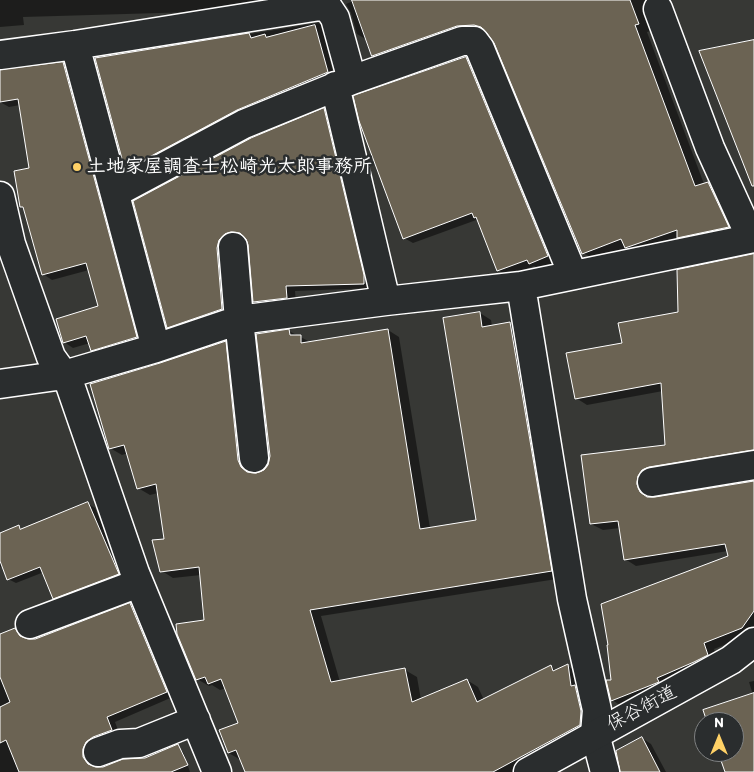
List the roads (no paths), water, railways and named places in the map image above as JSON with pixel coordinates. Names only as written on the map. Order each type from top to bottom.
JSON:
[{"type":"street","points":[[0,55],[320,6],[329,9],[335,18],[344,83],[386,301]]},
{"type":"street","points":[[0,384],[64,375],[156,348],[239,320],[521,286],[753,238],[710,148],[658,9]]},
{"type":"street","points":[[115,193],[244,124],[344,83],[462,41],[474,41],[480,49],[573,275]]},
{"type":"street","points":[[75,45],[156,348]]},
{"type":"street","points":[[0,196],[11,244],[51,357],[69,382],[139,583],[196,720],[214,771]]},
{"type":"street","points":[[233,247],[254,458]]},
{"type":"street","points":[[521,286],[572,599],[597,710],[595,734],[605,772]]},
{"type":"street","points":[[652,482],[754,465]]},
{"type":"street","points":[[30,624],[139,583]]},
{"type":"street","name":"保谷街道","points":[[528,772],[731,660],[754,642]]},
{"type":"street","points":[[98,752],[120,744],[139,742],[196,720]]},
{"type":"place","name":"土地家屋調査士松崎光太郎事務所","points":[[77,167]]}]
